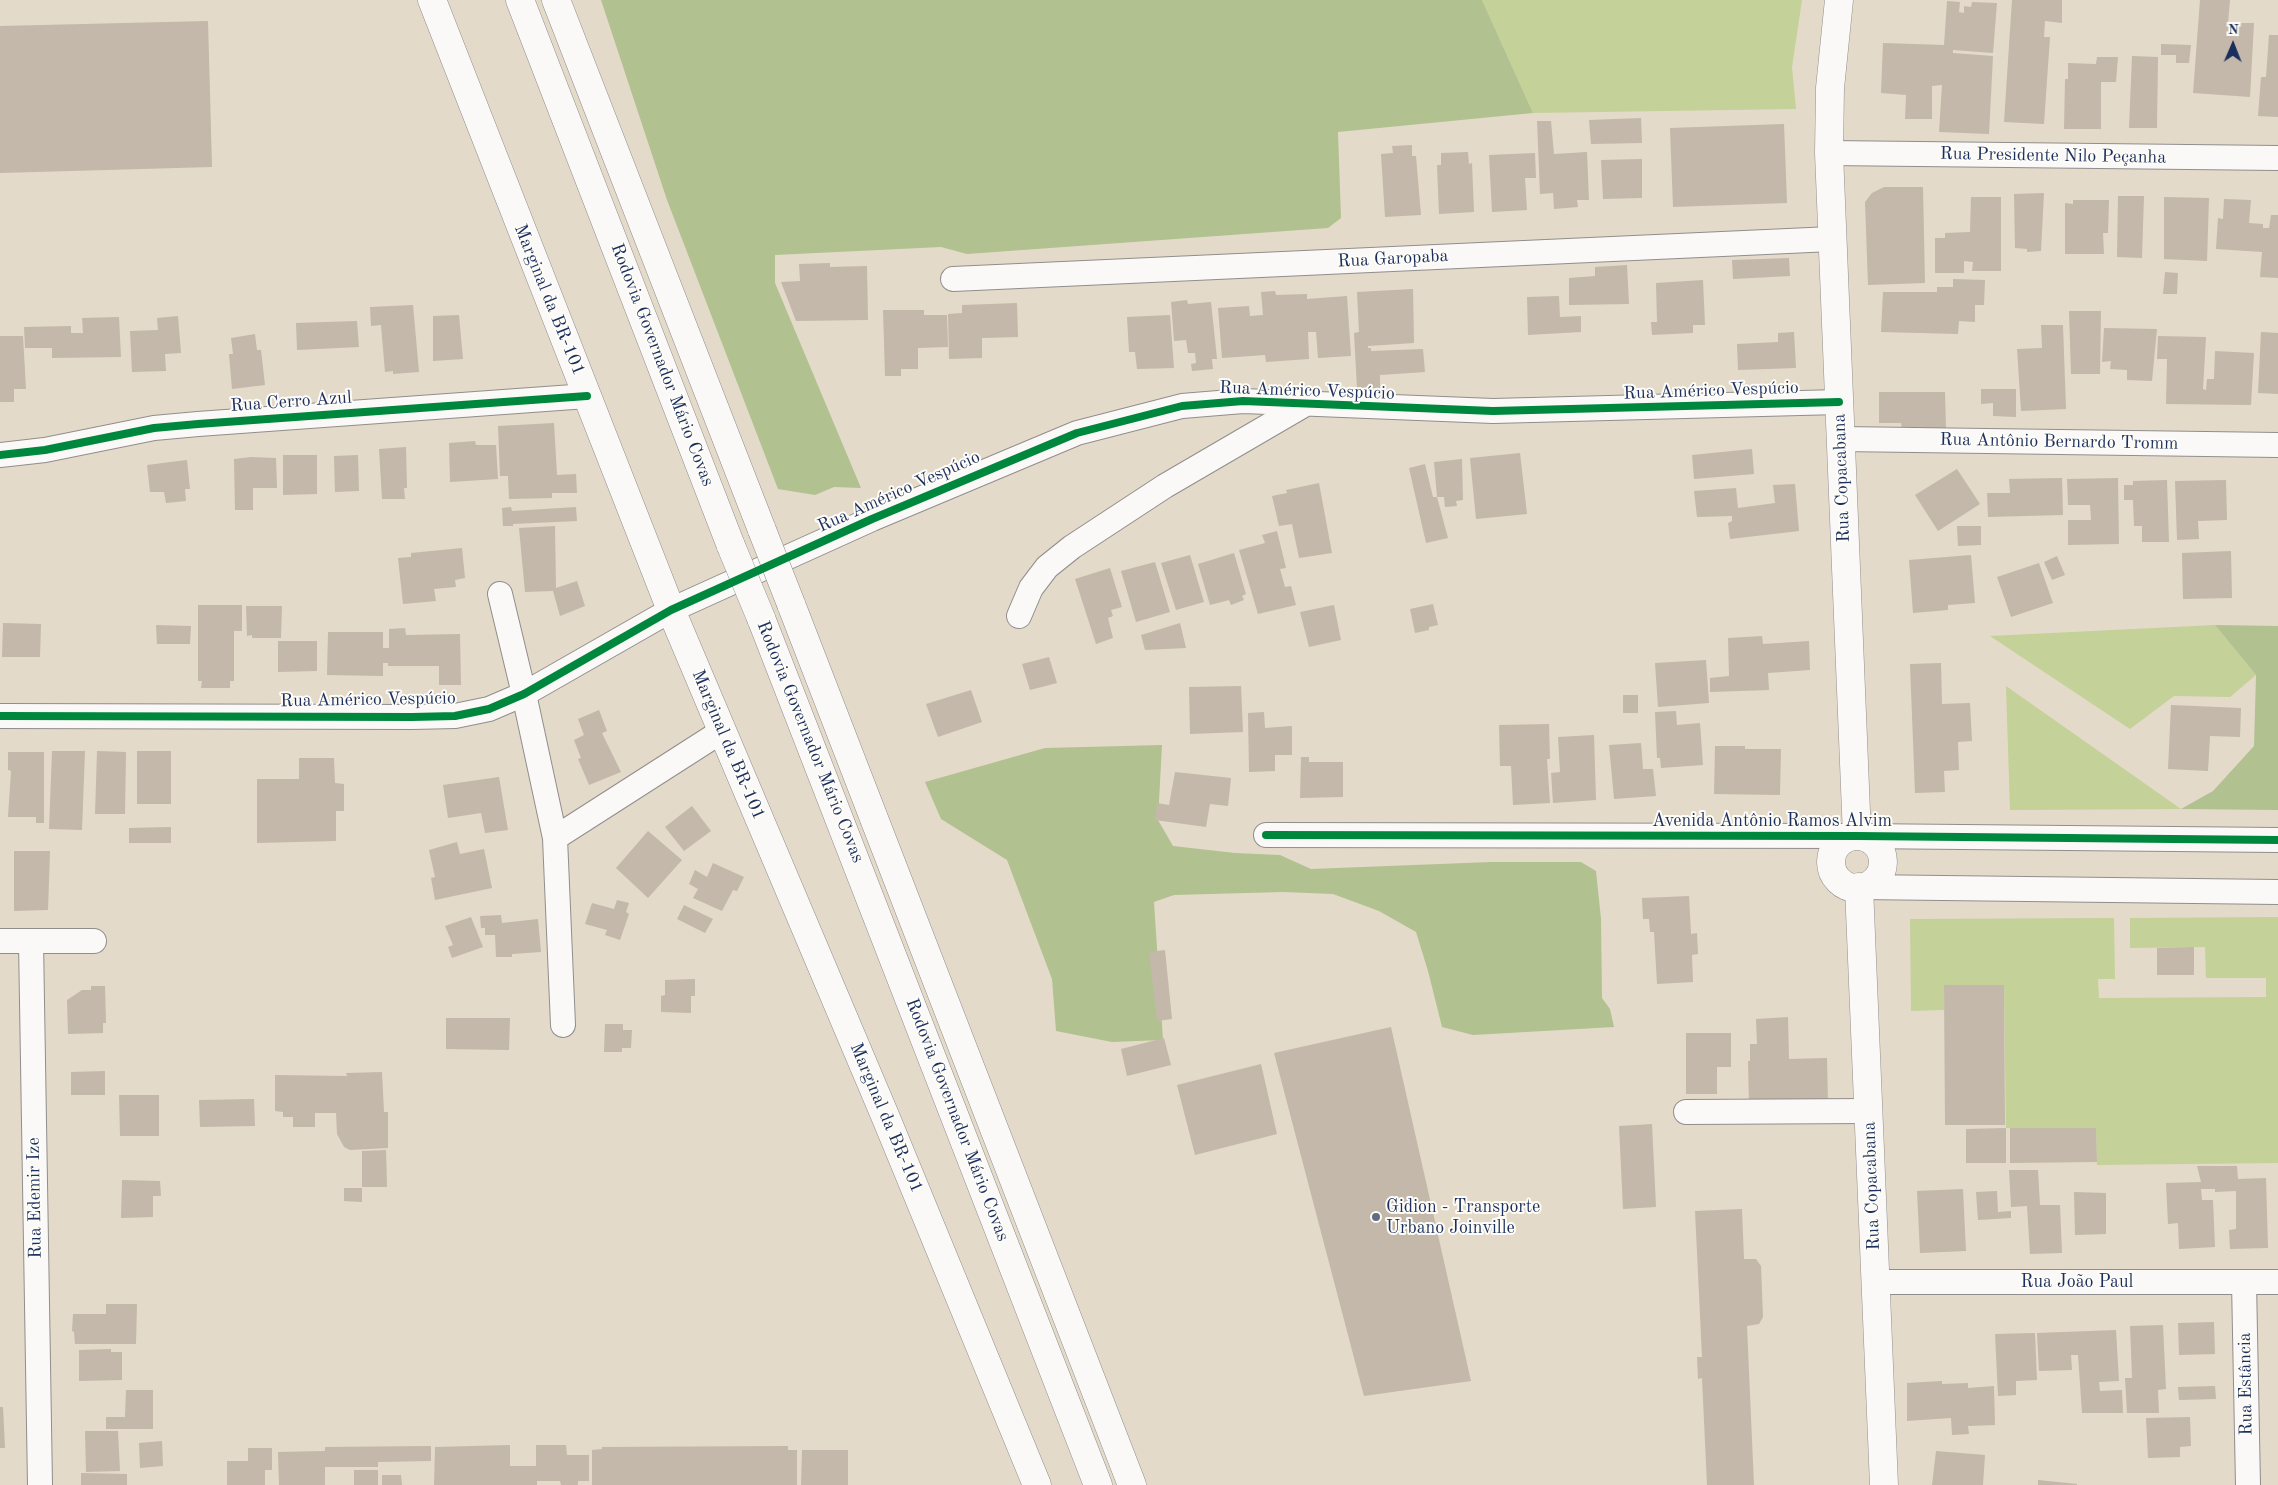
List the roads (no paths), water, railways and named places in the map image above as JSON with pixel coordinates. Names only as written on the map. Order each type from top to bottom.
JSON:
[{"type":"main road","name":"Marginal da BR-101","points":[[432,0],[671,610],[886,1118],[1037,1485]]},
{"type":"main road","name":"Rodovia Governador Mário Covas","points":[[520,0],[1098,1485]]},
{"type":"main road","name":"Rodovia Governador Mário Covas","points":[[556,0],[1132,1485]]},
{"type":"main road","name":"Rua Copacabana","points":[[1839,0],[1830,88],[1829,153],[1856,836]]},
{"type":"main road","points":[[1856,836],[1873,841],[1879,848],[1883,865],[1875,881],[1859,888],[1843,884],[1833,871],[1832,863],[1836,848],[1841,842],[1856,836]]},
{"type":"main road","name":"Rua Copacabana","points":[[1859,888],[1884,1485]]},
{"type":"street","name":"Rua Presidente Nilo Peçanha","points":[[1829,153],[2278,158]]},
{"type":"street","name":"Rua Garopaba","points":[[953,279],[1832,239]]},
{"type":"street","name":"Rua Cerro Azul","points":[[0,455],[45,450],[154,428],[587,396]]},
{"type":"street","name":"Rua Américo Vespúcio","points":[[0,716],[456,716],[488,709],[524,694],[671,610],[872,519],[1077,432],[1154,412],[1211,402],[1243,401],[1304,405],[1493,411],[1839,402]]},
{"type":"street","points":[[1019,616],[1031,588],[1047,567],[1072,547],[1165,486],[1304,405]]},
{"type":"street","name":"Rua Antônio Bernardo Tromm","points":[[1841,439],[2278,445]]},
{"type":"street","points":[[500,594],[555,838],[563,1025]]},
{"type":"street","points":[[555,838],[722,731]]},
{"type":"street","name":"Avenida Antônio Ramos Alvim","points":[[1266,836],[1856,836],[2278,840]]},
{"type":"street","points":[[1859,888],[2278,892]]},
{"type":"street","points":[[0,941],[94,941]]},
{"type":"street","name":"Rua Edemir Ize","points":[[31,941],[40,1485]]},
{"type":"street","points":[[1686,1112],[1869,1111]]},
{"type":"street","name":"Rua João Paul","points":[[1876,1282],[2278,1282]]},
{"type":"street","name":"Rua Estância","points":[[2244,1282],[2248,1485]]},
{"type":"place","name":"Gidion - Transporte Urbano Joinville","points":[[1376,1217]]}]
